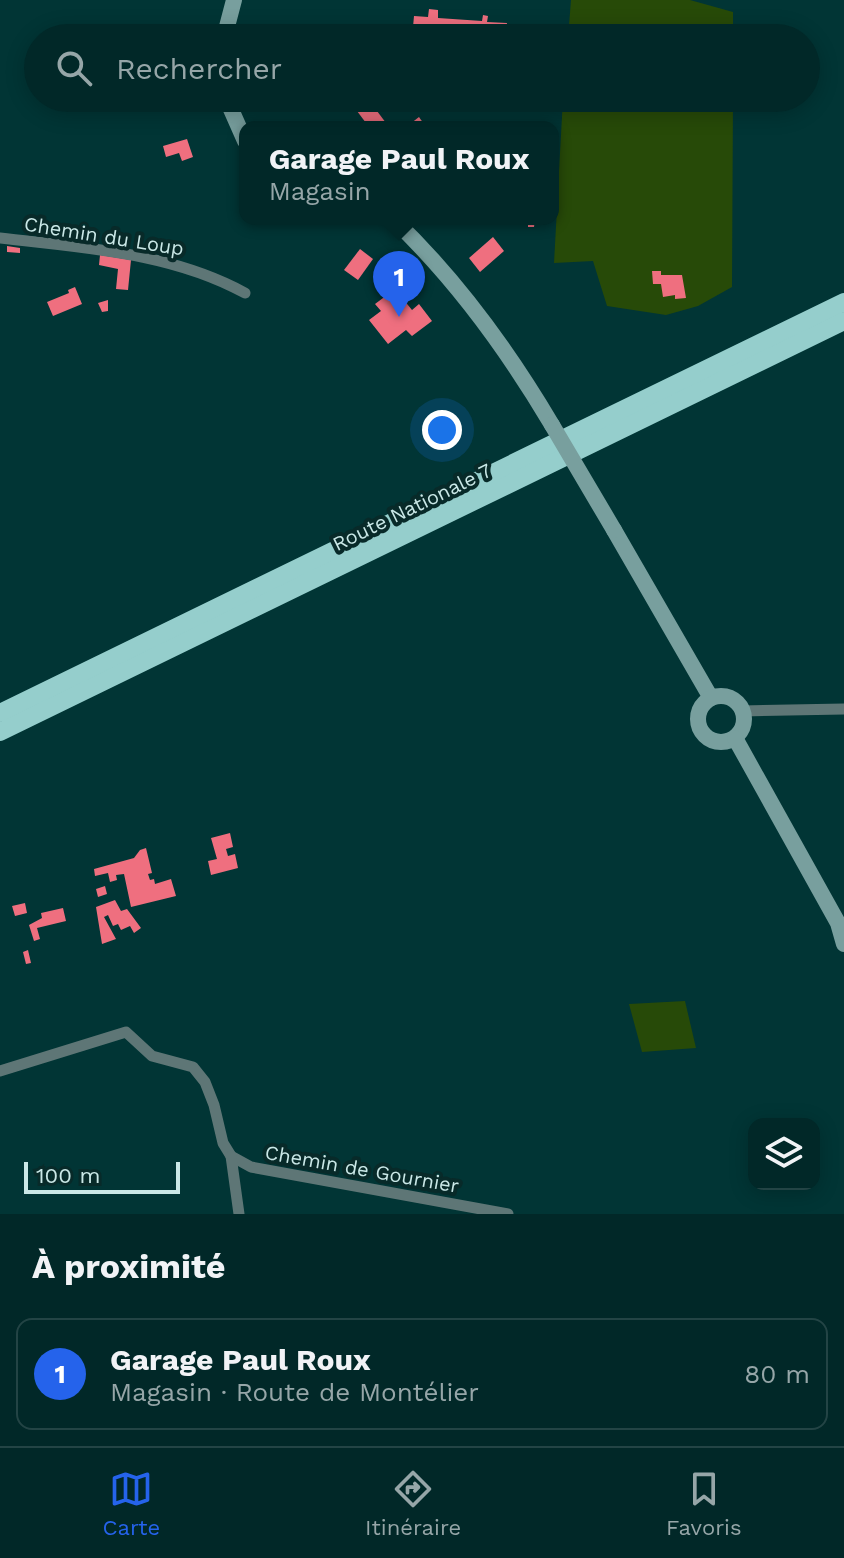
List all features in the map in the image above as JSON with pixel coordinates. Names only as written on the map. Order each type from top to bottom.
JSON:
[{"type":"highway","name":"Route Nationale 7","points":[[0,713],[844,302]]},
{"type":"highway","name":"Route Nationale 7","points":[[0,732],[844,321]]},
{"type":"main road","points":[[228,24],[234,0]]},
{"type":"main road","points":[[399,225],[426,251],[478,313],[521,372],[711,698]]},
{"type":"main road","points":[[726,697],[738,704],[742,711],[743,725],[735,738],[720,742],[706,737],[701,731],[698,716],[711,698],[726,697]]},
{"type":"main road","points":[[735,738],[838,923],[844,944]]},
{"type":"street","name":"Chemin du Loup","points":[[0,238],[161,261],[220,279],[245,293]]},
{"type":"street","points":[[742,711],[844,709]]},
{"type":"street","points":[[0,1071],[126,1032],[152,1056],[193,1067],[205,1082],[223,1143],[231,1156],[239,1214]]},
{"type":"street","name":"Chemin de Gournier","points":[[231,1156],[251,1167],[508,1214]]},
{"type":"green space","points":[[571,0],[690,0],[733,12],[733,24],[569,24]]},
{"type":"green space","points":[[562,112],[733,112],[732,287],[698,306],[666,315],[607,306],[593,261],[554,263],[556,225],[559,225]]},
{"type":"green space","points":[[685,1001],[696,1048],[642,1052],[629,1004]]},
{"type":"building","points":[[429,9],[438,10],[438,18],[482,21],[483,15],[488,16],[487,22],[507,23],[413,24],[414,16],[428,17]]},
{"type":"building","points":[[358,112],[378,112],[384,121],[364,121]]},
{"type":"building","points":[[187,139],[193,157],[182,161],[179,153],[166,157],[163,146]]},
{"type":"building","points":[[493,237],[504,251],[480,272],[469,258]]},
{"type":"building","points":[[7,246],[20,248],[20,253],[7,252]]},
{"type":"building","points":[[360,249],[373,259],[358,280],[344,270]]},
{"type":"building","points":[[100,255],[131,260],[128,290],[116,289],[118,269],[99,265]]},
{"type":"building","points":[[652,271],[661,271],[661,275],[682,275],[686,298],[675,299],[675,295],[663,297],[661,284],[653,284]]},
{"type":"building","points":[[75,287],[82,304],[53,316],[47,302],[69,293],[68,290]]},
{"type":"building","points":[[395,289],[412,310],[419,304],[432,321],[412,336],[406,330],[388,344],[369,320],[381,311],[375,304]]},
{"type":"building","points":[[108,300],[108,311],[102,312],[98,303]]},
{"type":"building","points":[[230,833],[233,847],[226,849],[228,856],[235,854],[238,868],[211,875],[208,861],[217,859],[211,838]]},
{"type":"building","points":[[146,848],[152,873],[148,874],[150,880],[154,879],[155,884],[171,879],[176,896],[131,907],[124,874],[116,875],[117,880],[110,882],[108,873],[95,876],[94,869],[134,858]]},
{"type":"building","points":[[105,886],[107,894],[98,897],[96,889]]},
{"type":"building","points":[[115,900],[121,911],[127,909],[141,928],[134,933],[130,926],[121,930],[118,924],[113,926],[108,915],[104,917],[116,939],[102,944],[96,907]]},
{"type":"building","points":[[25,903],[27,913],[15,916],[12,906]]},
{"type":"building","points":[[63,908],[66,921],[37,928],[40,939],[34,941],[29,925],[42,918],[41,913]]},
{"type":"building","points":[[28,950],[31,963],[26,964],[23,952]]},
{"type":"place","name":"Garage Paul Roux","points":[[399,317]]}]
